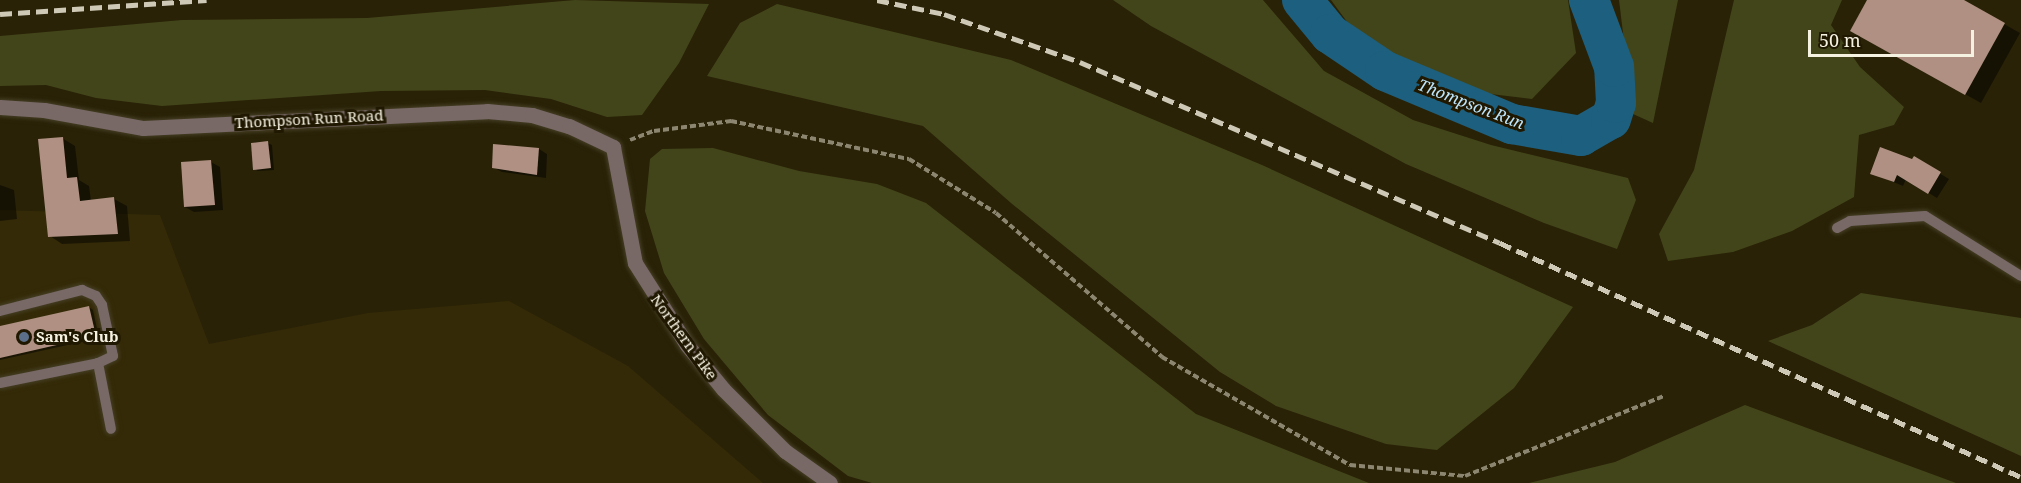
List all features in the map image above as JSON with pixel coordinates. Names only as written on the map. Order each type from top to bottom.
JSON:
[{"type":"street","name":"Thompson Run Road","points":[[0,106],[44,110],[143,128],[487,111],[532,115],[569,126],[613,147]]},
{"type":"street","name":"Northern Pike","points":[[613,147],[635,263],[660,308],[723,388],[785,451],[830,483]]},
{"type":"lane","points":[[1837,228],[1850,221],[1925,216],[2021,276]]},
{"type":"lane","points":[[0,311],[82,290],[96,296],[102,305],[113,356],[98,363],[0,383]]},
{"type":"lane","points":[[98,363],[111,429]]},
{"type":"path","points":[[613,147],[654,131],[731,121],[909,159],[996,213],[1162,357],[1350,465],[1465,476],[1664,396]]},
{"type":"shaded area","points":[[0,210],[160,215],[209,344],[368,313],[509,301],[628,366],[763,483],[0,483]]},
{"type":"green space","points":[[575,0],[709,4],[679,63],[642,115],[607,117],[551,99],[485,90],[381,91],[162,106],[96,98],[46,85],[0,86],[0,36],[182,20],[367,18]]},
{"type":"green space","points":[[1113,0],[1263,0],[1324,71],[1413,120],[1491,145],[1628,178],[1636,200],[1617,249],[1544,223],[1406,164],[1151,26]]},
{"type":"green space","points":[[1331,0],[1568,0],[1576,53],[1532,99],[1457,90],[1356,34]]},
{"type":"green space","points":[[1619,0],[1678,0],[1653,123],[1633,114]]},
{"type":"green space","points":[[1734,0],[1842,0],[1831,25],[1860,67],[1904,107],[1894,125],[1859,135],[1854,197],[1792,231],[1733,252],[1668,261],[1659,234],[1694,170]]},
{"type":"green space","points":[[777,4],[1011,60],[1262,165],[1573,307],[1514,388],[1437,450],[1386,444],[1276,406],[1220,372],[1011,203],[923,126],[707,76],[740,23]]},
{"type":"green space","points":[[713,148],[799,171],[877,184],[926,203],[1196,414],[1369,483],[872,483],[848,476],[768,415],[704,339],[664,273],[645,211],[650,159],[662,149]]},
{"type":"green space","points":[[1861,293],[2021,318],[2021,456],[1768,341],[1812,325]]},
{"type":"green space","points":[[1745,405],[1956,483],[1529,483],[1615,462]]},
{"type":"building","points":[[1867,0],[1964,0],[2005,23],[1965,95],[1850,31]]},
{"type":"building","points":[[63,137],[67,178],[77,177],[80,201],[114,197],[118,234],[48,237],[38,139]]},
{"type":"building","points":[[268,141],[271,168],[253,170],[251,143]]},
{"type":"building","points":[[493,144],[539,148],[537,175],[492,168]]},
{"type":"building","points":[[1880,147],[1912,159],[1914,156],[1941,172],[1928,194],[1897,175],[1894,182],[1870,174]]},
{"type":"building","points":[[211,160],[215,205],[184,207],[181,162]]},
{"type":"building","points":[[89,306],[96,336],[0,358],[0,326]]},
{"type":"waterway","name":"Thompson Run","points":[[1302,0],[1330,34],[1385,71],[1512,124],[1581,136],[1611,119],[1616,103],[1614,67],[1589,0]]},
{"type":"railway","points":[[0,14],[207,0]]},
{"type":"railway","points":[[877,0],[944,14],[1080,62],[1500,243],[2021,477]]},
{"type":"place","name":"Sam's Club","points":[[24,337]]}]
